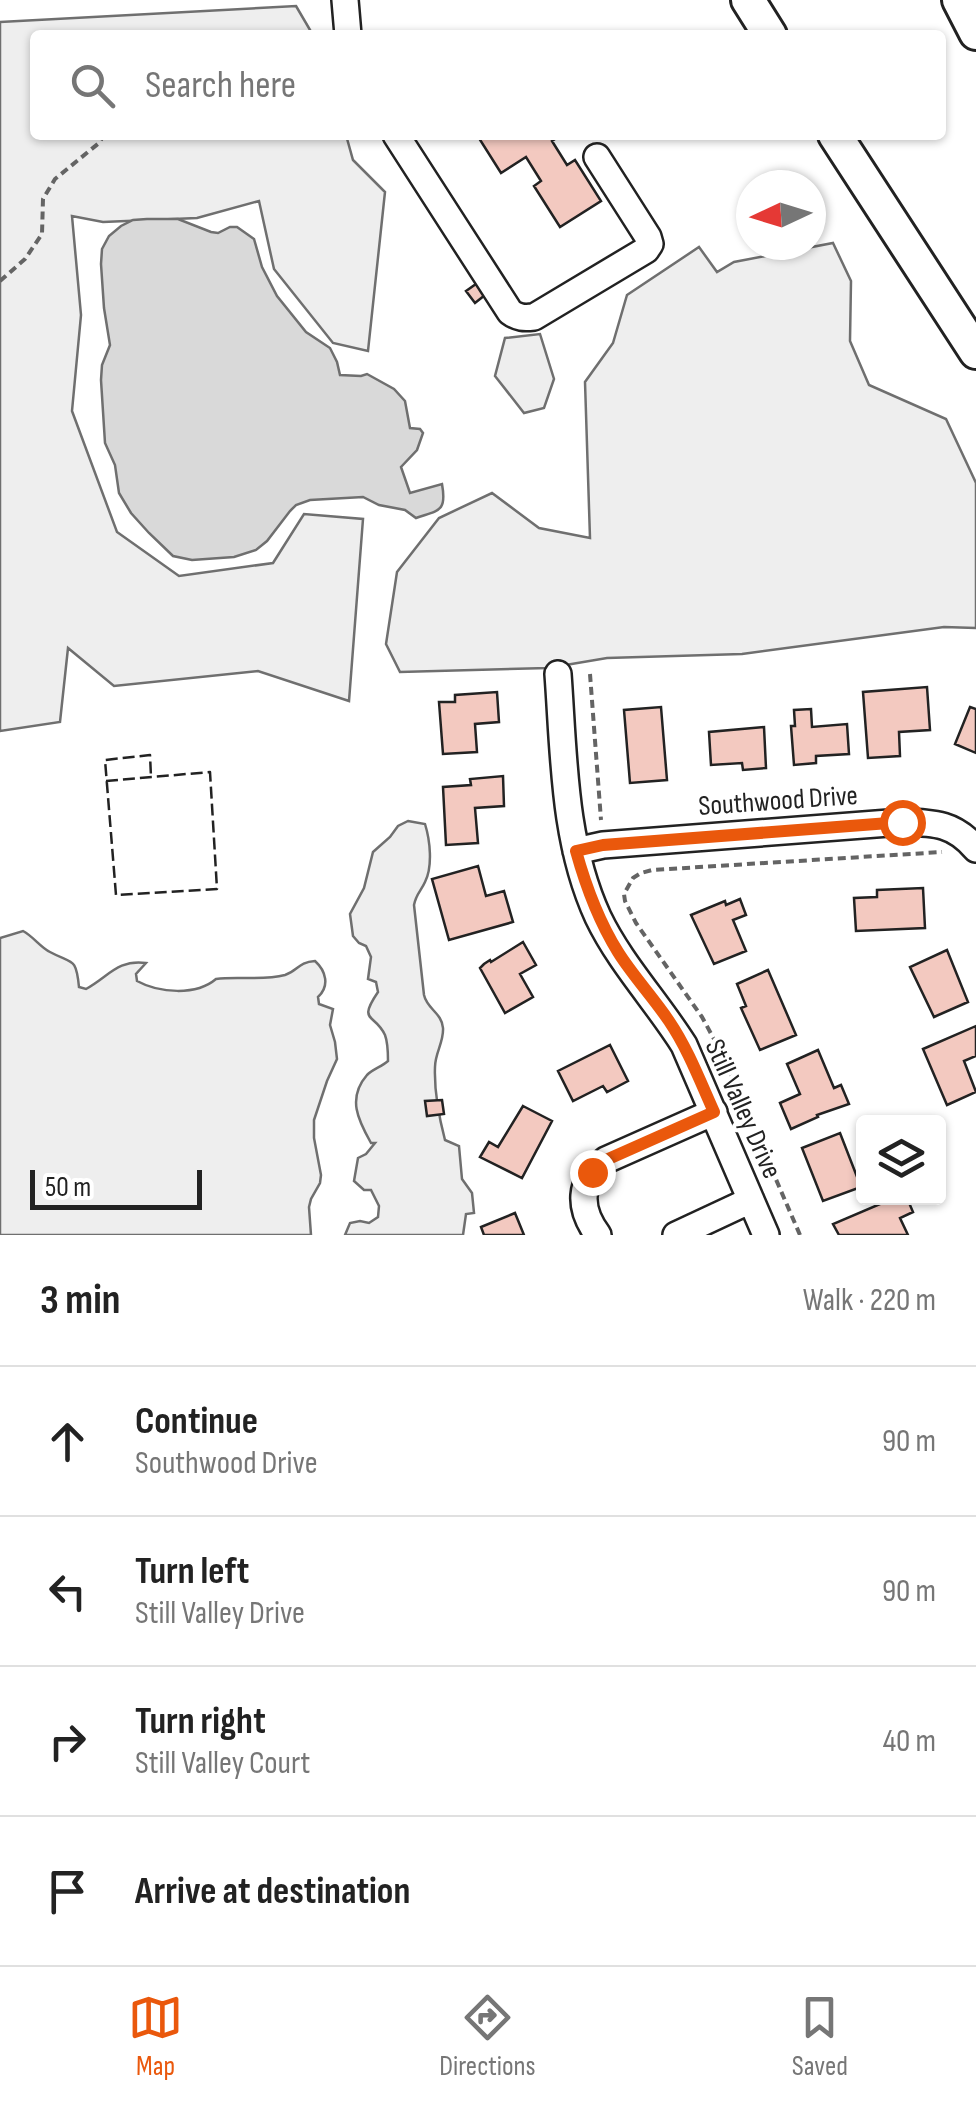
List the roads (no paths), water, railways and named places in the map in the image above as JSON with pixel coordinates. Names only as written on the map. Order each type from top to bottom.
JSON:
[{"type":"main road","points":[[748,0],[767,30]]},
{"type":"main road","points":[[959,0],[976,33]]},
{"type":"main road","points":[[838,140],[976,352]]},
{"type":"street","points":[[345,0],[348,30]]},
{"type":"street","points":[[399,140],[510,312],[524,318],[534,318],[650,244],[597,157]]},
{"type":"street","name":"Still Valley Drive","points":[[558,674],[569,816],[587,889],[619,954],[684,1045],[766,1235]]},
{"type":"street","name":"Southwood Drive","points":[[576,851],[603,845],[902,822],[929,822],[955,828],[975,848]]},
{"type":"street","points":[[593,1228],[584,1206],[585,1188],[600,1164],[714,1112]]},
{"type":"street","points":[[676,1235],[751,1200]]}]
